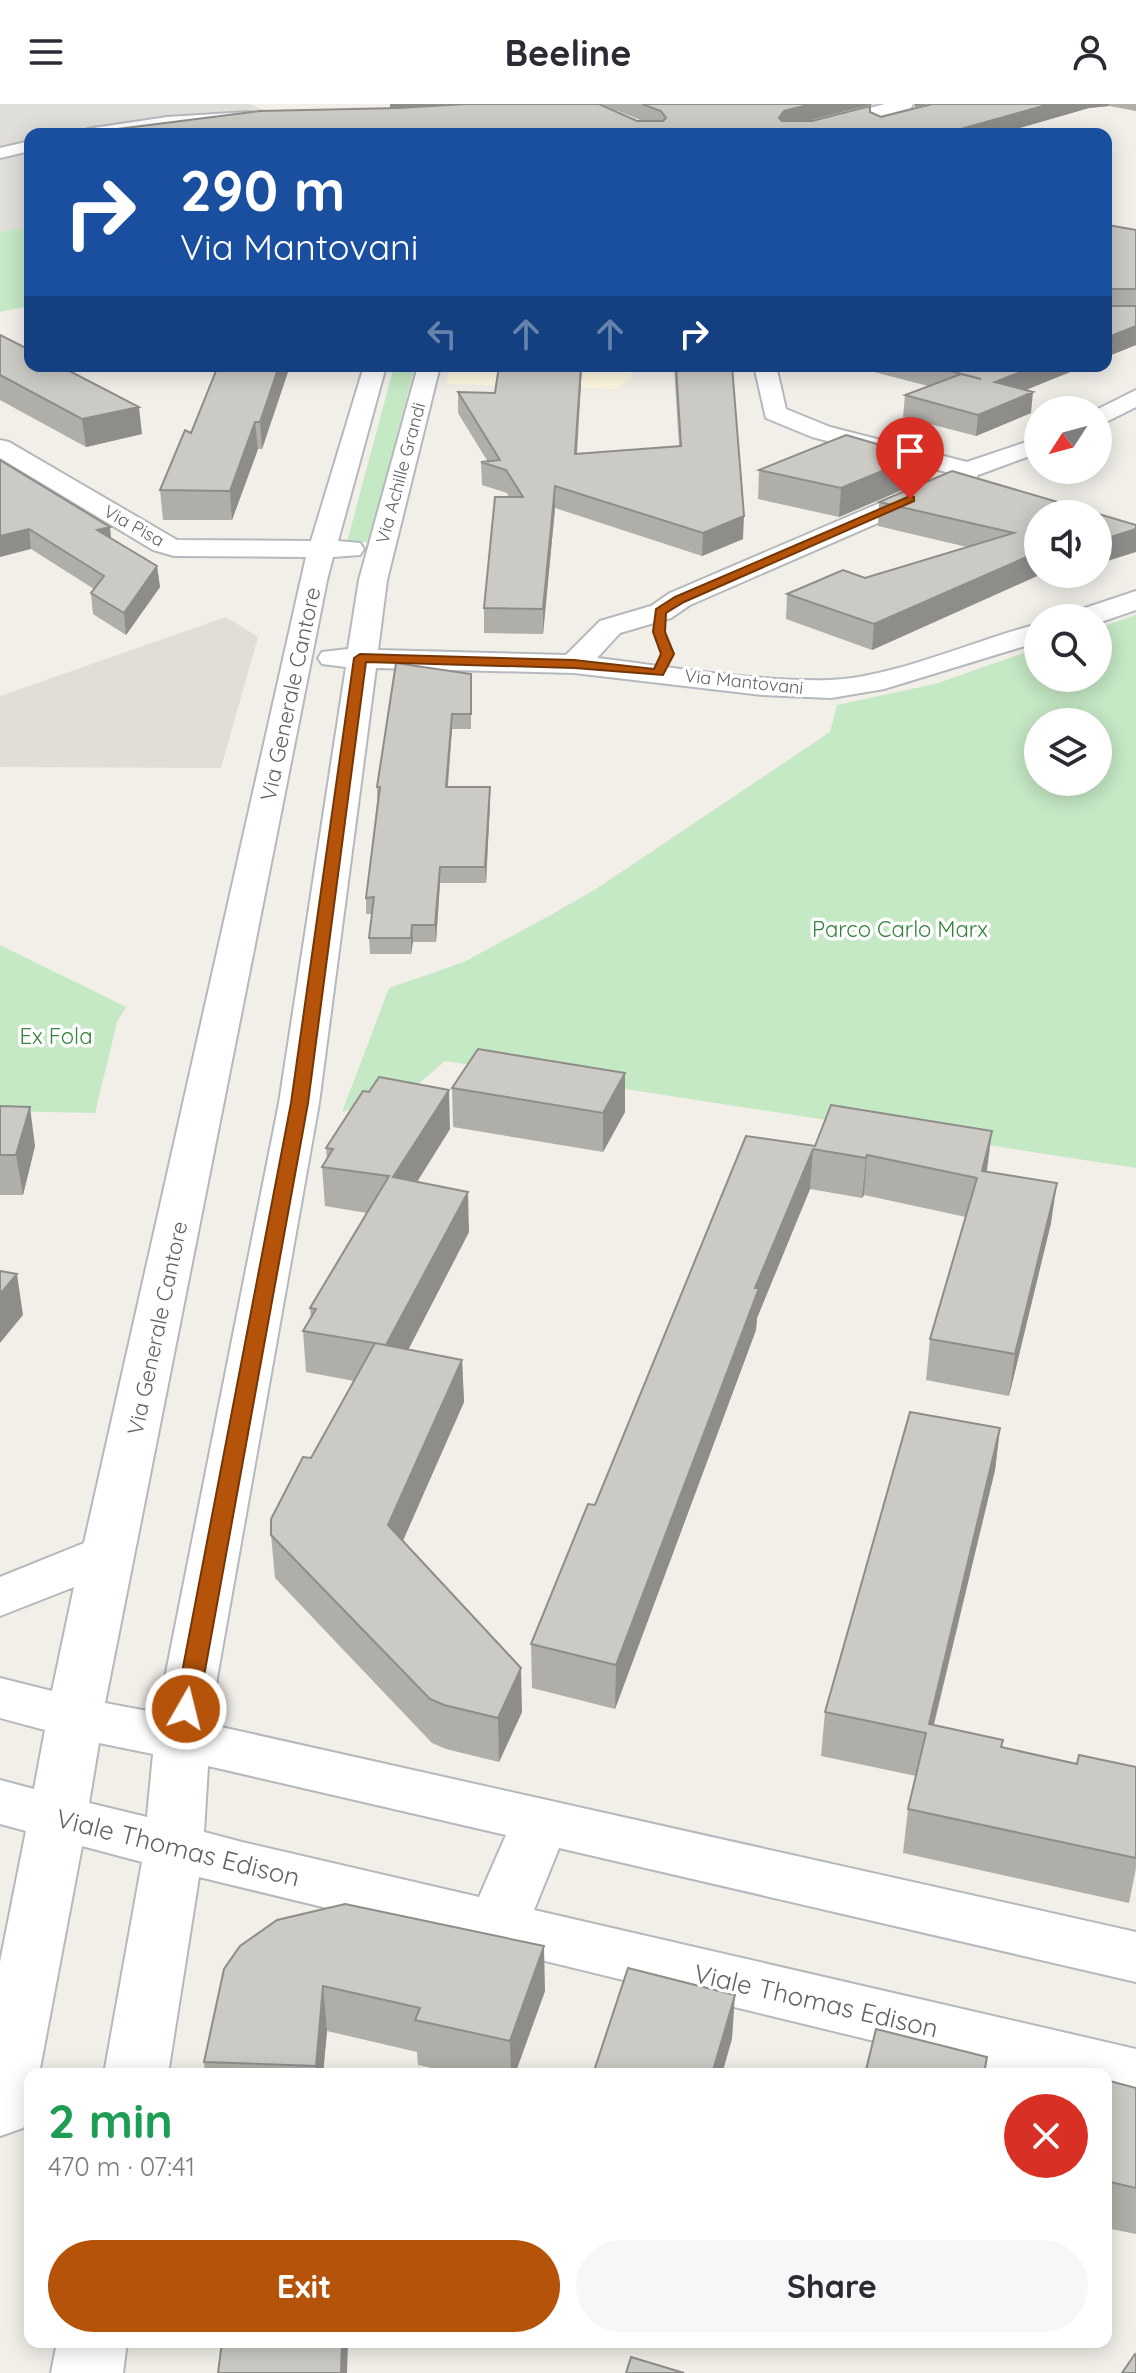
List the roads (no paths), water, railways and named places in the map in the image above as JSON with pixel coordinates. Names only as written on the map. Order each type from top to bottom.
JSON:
[{"type":"street","points":[[820,128],[910,110]]},
{"type":"street","points":[[861,128],[910,110]]},
{"type":"street","points":[[129,128],[179,121],[272,117]]},
{"type":"street","points":[[0,153],[24,147]]},
{"type":"street","points":[[320,549],[373,372]]},
{"type":"street","name":"Via Achille Grandi","points":[[377,564],[427,372]]},
{"type":"street","points":[[766,372],[775,413],[821,432],[968,470],[1024,450]]},
{"type":"street","points":[[1112,411],[1136,397]]},
{"type":"street","name":"Via Pisa","points":[[0,447],[174,548],[320,549],[377,564]]},
{"type":"street","points":[[574,664],[610,627],[661,612],[680,599],[965,476],[968,470]]},
{"type":"street","name":"Via Generale Cantore","points":[[0,2108],[43,1904],[75,1718],[320,549]]},
{"type":"street","points":[[137,2068],[174,1848],[182,1739],[193,1663],[299,1103],[360,658],[377,564]]},
{"type":"street","points":[[1112,608],[1136,600]]},
{"type":"street","points":[[658,673],[667,654],[659,632],[661,612]]},
{"type":"street","name":"Via Mantovani","points":[[299,657],[574,664],[762,686],[831,689],[873,683],[1024,637]]},
{"type":"street","points":[[0,1597],[110,1553]]},
{"type":"street","points":[[0,1698],[75,1718],[182,1739],[1136,1957]]},
{"type":"street","name":"Viale Thomas Edison","points":[[0,1802],[174,1848],[1098,2068]]},
{"type":"street","points":[[497,1926],[540,1823]]},
{"type":"street","name":"Viale Thomas Edison","points":[[1112,2071],[1136,2077]]},
{"type":"street","points":[[87,2373],[91,2348]]},
{"type":"park label","name":"Parco Carlo Marx","points":[[900,929]]},
{"type":"park label","name":"Ex Fola","points":[[56,1036]]}]
